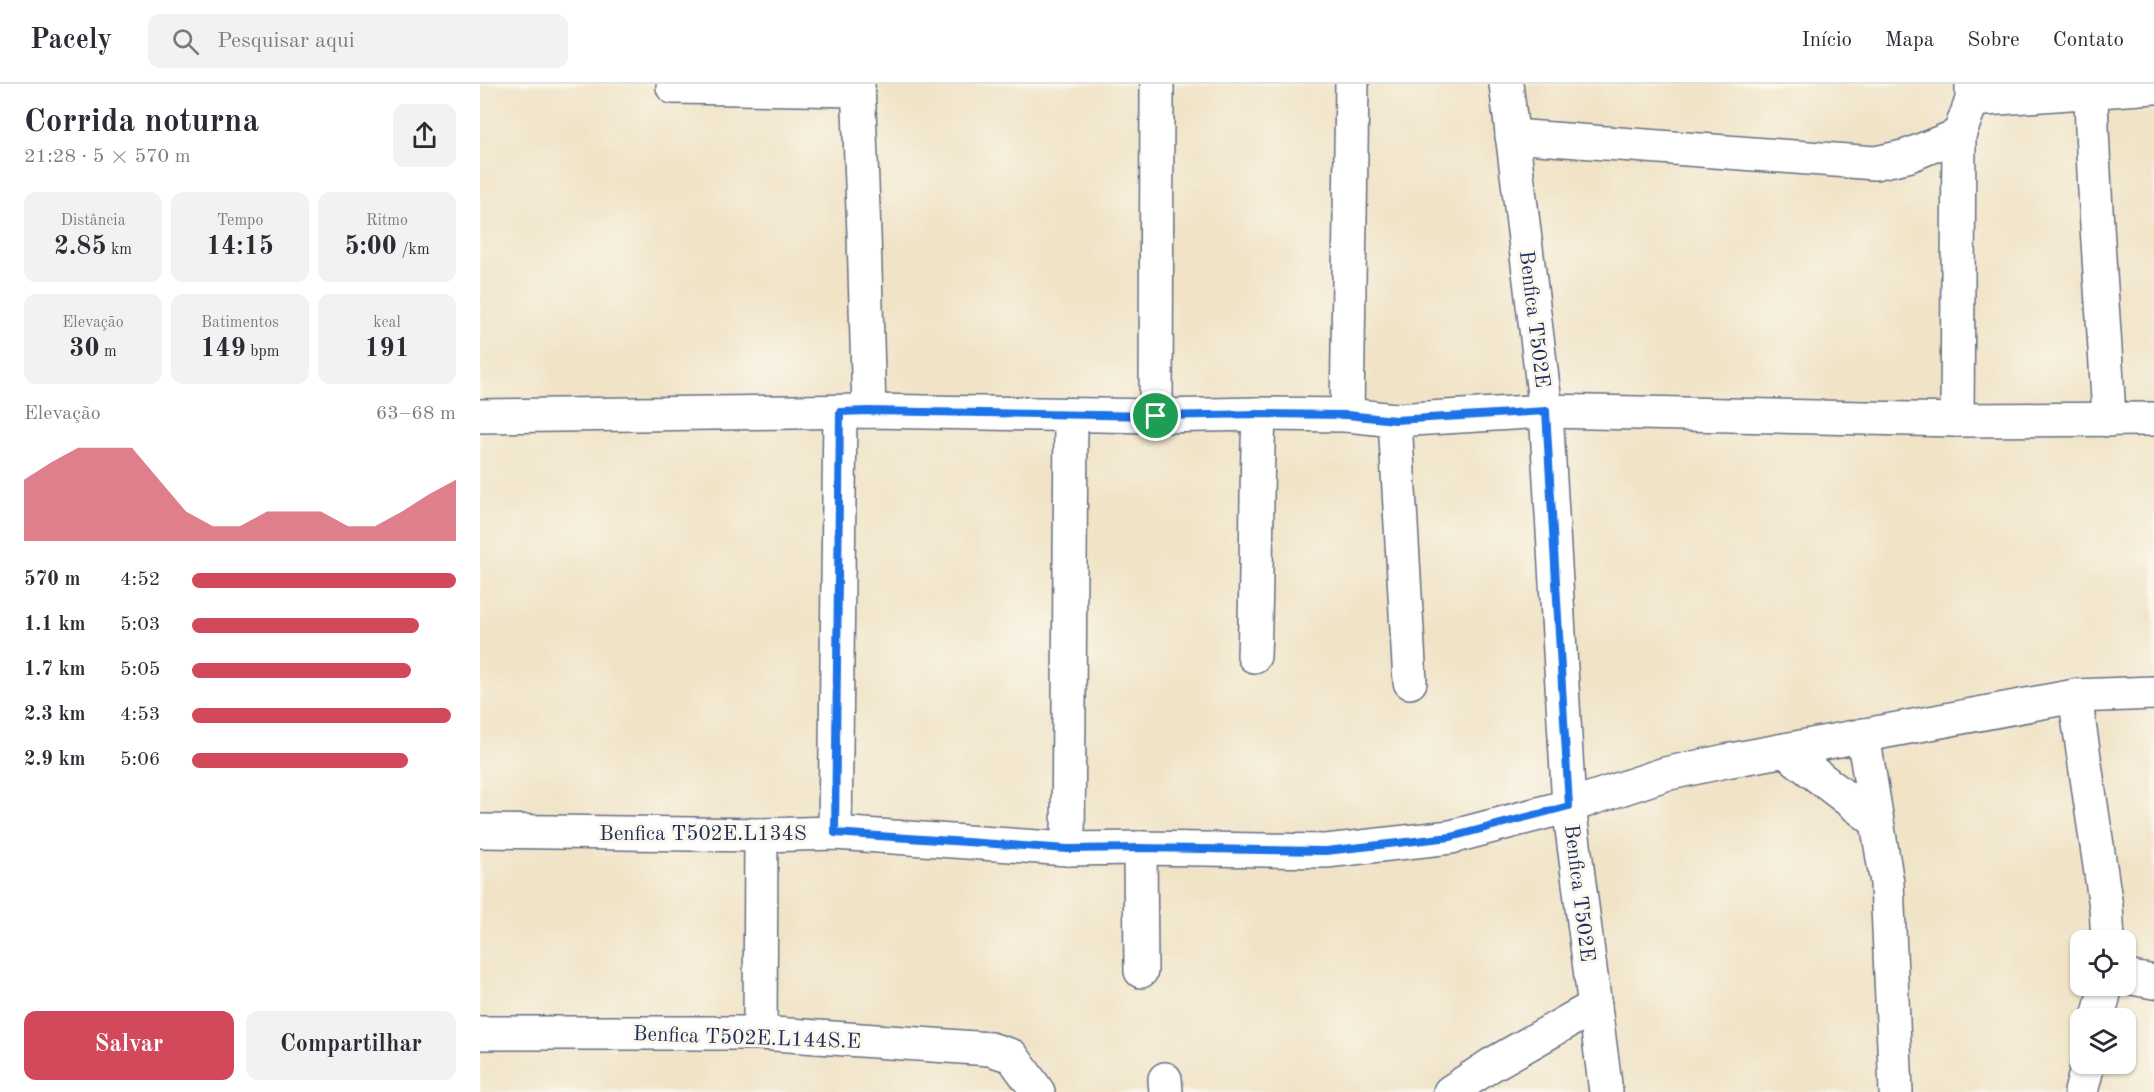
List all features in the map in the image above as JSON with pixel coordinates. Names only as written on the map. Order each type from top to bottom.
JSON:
[{"type":"street","points":[[1156,416],[1157,84]]},
{"type":"street","points":[[1347,415],[1352,84]]},
{"type":"street","name":"Benfica T502E","points":[[1506,84],[1546,411],[1569,806],[1606,1092]]},
{"type":"street","points":[[673,87],[858,87],[864,234],[835,833]]},
{"type":"street","points":[[1957,420],[1959,135],[1972,92],[2091,92],[2154,87]]},
{"type":"street","points":[[2091,92],[2092,166],[2103,296],[2109,420]]},
{"type":"street","points":[[1512,136],[1875,163],[1907,156],[1959,135]]},
{"type":"street","points":[[480,416],[854,412],[1071,416],[1347,415],[1395,420],[1546,411],[1957,420],[2154,419]]},
{"type":"street","points":[[1254,656],[1259,414]]},
{"type":"street","points":[[1068,849],[1071,416]]},
{"type":"street","points":[[1395,420],[1410,682]]},
{"type":"street","name":"Benfica T502E.L134S","points":[[480,831],[761,835],[835,833],[1068,849],[1326,851],[1451,837],[1569,806],[1665,774],[1784,750],[2075,696],[2154,693]]},
{"type":"street","points":[[2075,696],[2107,930]]},
{"type":"street","points":[[1863,735],[1887,883],[1896,1092]]},
{"type":"street","points":[[1784,750],[1877,822]]},
{"type":"street","points":[[760,1033],[761,835]]},
{"type":"street","points":[[1140,848],[1141,971]]},
{"type":"street","points":[[2136,979],[2154,982]]},
{"type":"street","points":[[1450,1092],[1491,1065],[1595,1006]]},
{"type":"street","name":"Benfica T502E.L144S.E","points":[[480,1033],[760,1033],[990,1049],[1012,1056],[1038,1092]]},
{"type":"street","points":[[2081,1092],[2086,1074]]},
{"type":"route","points":[[1546,411],[1569,806],[1451,837],[1326,851],[1068,849],[835,833],[840,412],[1156,416],[1347,415],[1395,420],[1546,411]]}]
